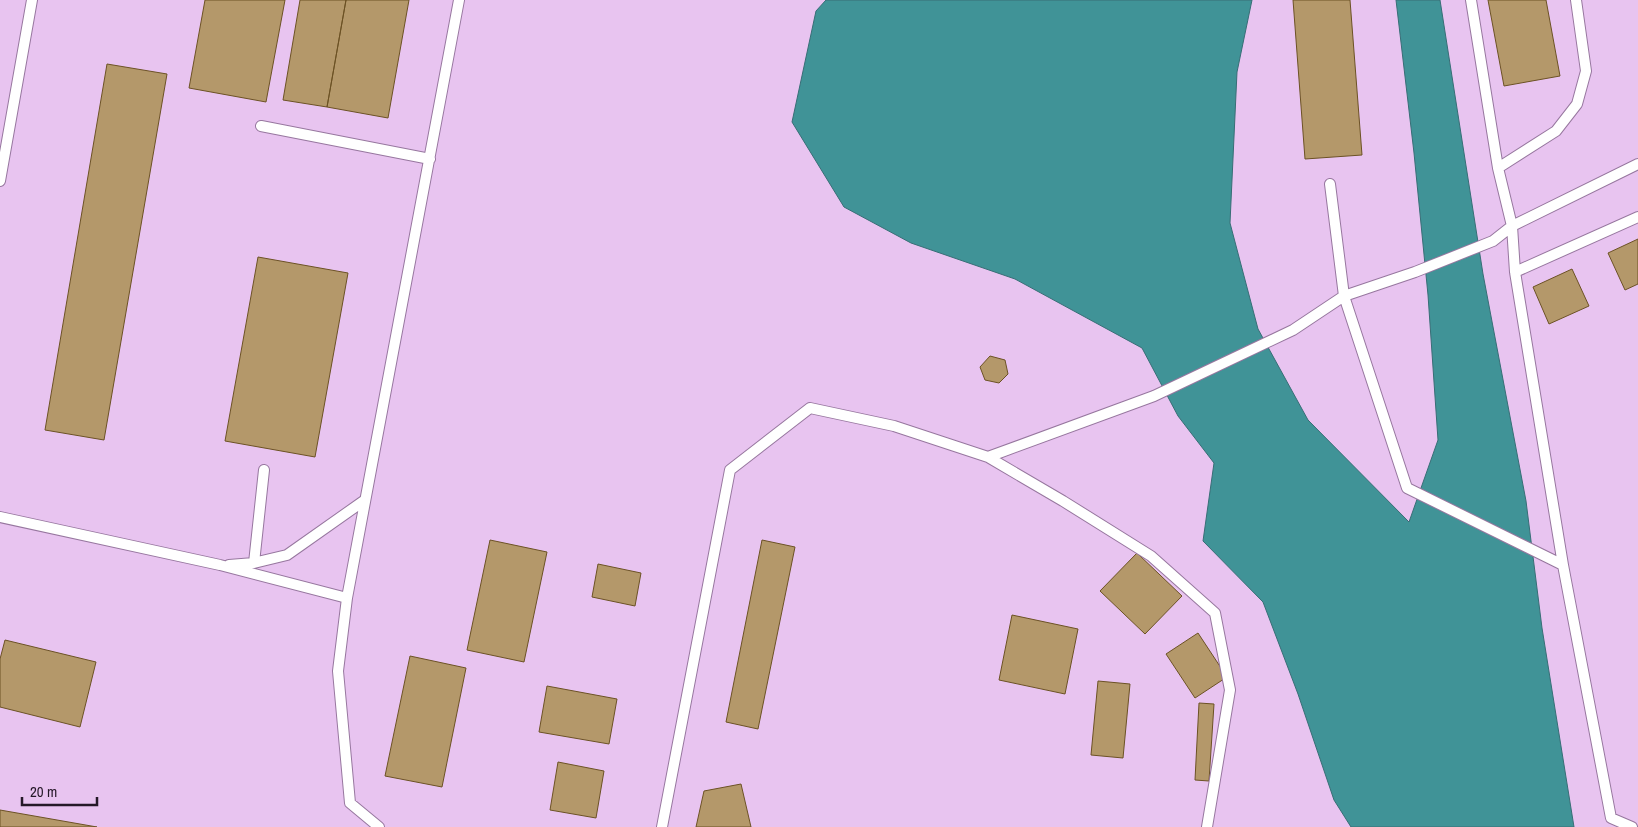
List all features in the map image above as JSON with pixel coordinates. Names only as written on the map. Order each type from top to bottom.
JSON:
[{"type":"lane","points":[[0,180],[32,0]]},
{"type":"lane","points":[[379,827],[350,803],[338,671],[347,598],[459,0]]},
{"type":"lane","points":[[1471,0],[1498,168],[1512,226],[1515,272],[1563,565],[1611,818],[1632,827]]},
{"type":"lane","points":[[1498,168],[1556,131],[1578,104],[1586,72],[1576,0]]},
{"type":"lane","points":[[261,126],[430,159]]},
{"type":"lane","points":[[988,458],[1154,396],[1293,330],[1344,296],[1415,272],[1493,241],[1512,226],[1638,164]]},
{"type":"lane","points":[[1330,184],[1344,296],[1407,488],[1563,565]]},
{"type":"lane","points":[[1515,272],[1638,217]]},
{"type":"lane","points":[[662,827],[730,470],[810,408],[894,426],[988,458],[1063,501],[1151,556],[1215,613],[1230,690],[1207,827]]},
{"type":"lane","points":[[254,563],[264,470]]},
{"type":"lane","points":[[220,565],[254,563],[287,555],[365,500]]},
{"type":"lane","points":[[0,517],[220,565],[347,598]]},
{"type":"shaded area","points":[[826,0],[1252,0],[1237,72],[1230,223],[1258,329],[1308,420],[1409,522],[1438,440],[1428,295],[1396,0],[1440,0],[1483,274],[1526,501],[1542,628],[1574,827],[1351,827],[1334,800],[1298,694],[1263,602],[1203,541],[1214,463],[1178,416],[1142,348],[1015,279],[911,243],[844,207],[792,122],[816,11]]},
{"type":"building","points":[[205,0],[285,0],[266,102],[189,88]]},
{"type":"building","points":[[300,0],[346,0],[327,107],[283,100]]},
{"type":"building","points":[[346,0],[409,0],[388,118],[327,107]]},
{"type":"building","points":[[1293,0],[1350,0],[1362,155],[1305,159]]},
{"type":"building","points":[[1488,0],[1546,0],[1560,76],[1504,86]]},
{"type":"building","points":[[107,64],[167,74],[104,440],[45,430]]},
{"type":"building","points":[[1638,239],[1638,284],[1625,290],[1608,253]]},
{"type":"building","points":[[258,257],[348,273],[315,457],[225,441]]},
{"type":"building","points":[[1572,269],[1589,306],[1549,324],[1533,287]]},
{"type":"building","points":[[990,356],[1005,360],[1008,374],[999,383],[985,380],[980,367]]},
{"type":"building","points":[[490,540],[547,552],[524,662],[467,650]]},
{"type":"building","points":[[762,540],[795,547],[758,729],[726,722]]},
{"type":"building","points":[[1137,553],[1182,596],[1145,634],[1100,591]]},
{"type":"building","points":[[598,564],[641,573],[635,606],[592,597]]},
{"type":"building","points":[[1012,615],[1078,629],[1065,694],[999,680]]},
{"type":"building","points":[[1198,633],[1227,677],[1195,698],[1166,654]]},
{"type":"building","points":[[5,640],[96,662],[80,727],[0,707],[0,659]]},
{"type":"building","points":[[410,656],[466,668],[442,787],[385,776]]},
{"type":"building","points":[[1098,681],[1130,684],[1123,758],[1091,755]]},
{"type":"building","points":[[547,686],[617,699],[609,744],[539,732]]},
{"type":"building","points":[[1199,703],[1214,704],[1209,781],[1195,780]]},
{"type":"building","points":[[558,762],[604,771],[596,818],[550,810]]},
{"type":"building","points":[[741,784],[751,827],[696,827],[704,791]]},
{"type":"building","points":[[0,810],[97,827],[0,827]]}]
